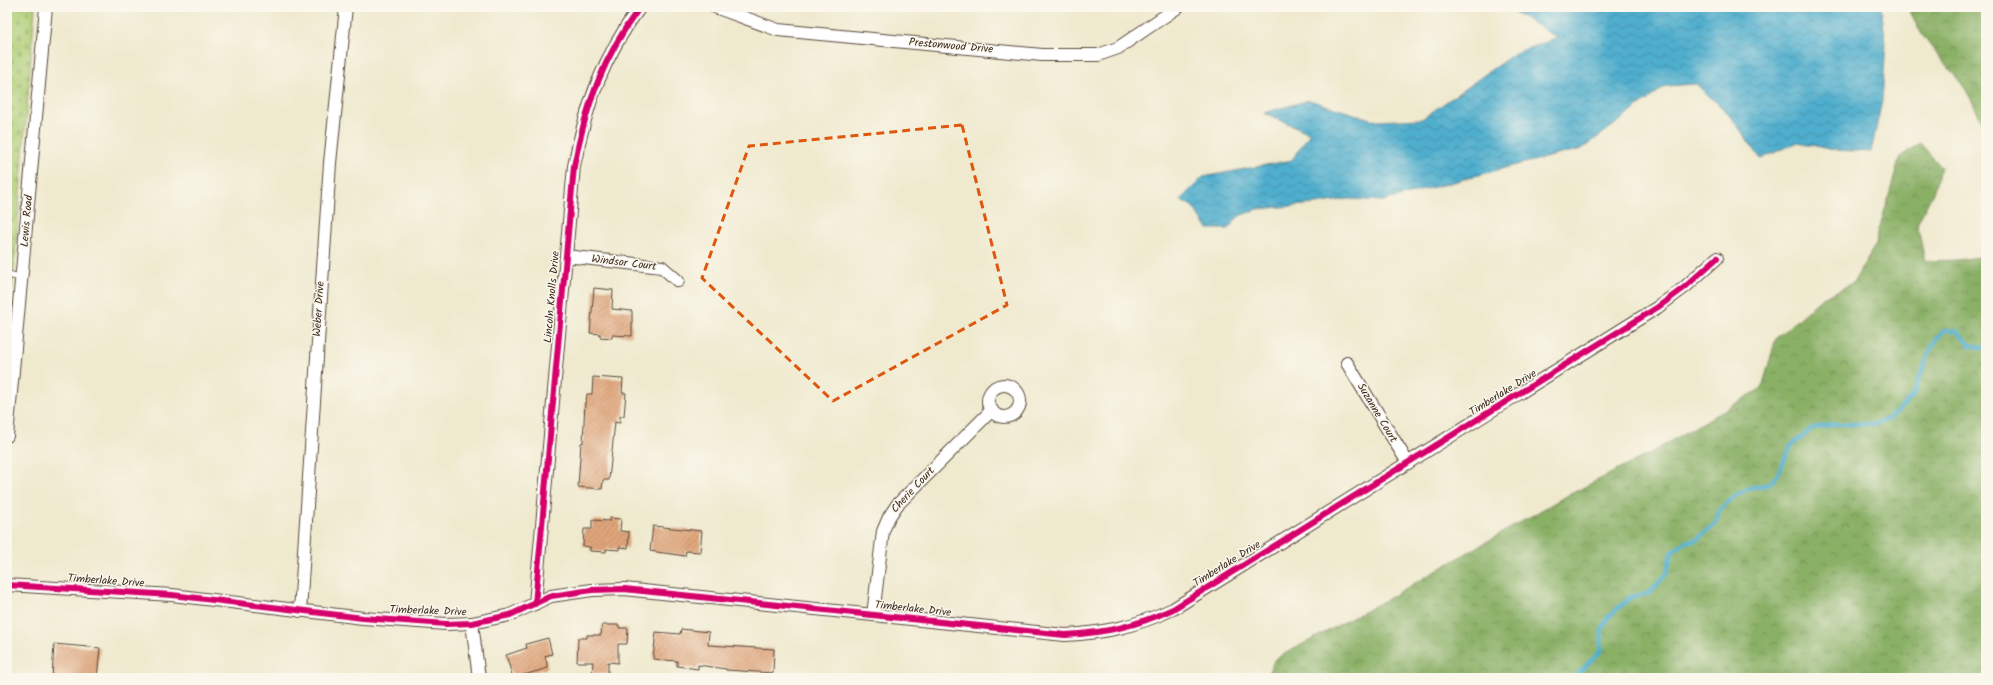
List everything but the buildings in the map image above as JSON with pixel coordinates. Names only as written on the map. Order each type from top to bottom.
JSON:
[{"type":"street","name":"Lewis Road","points":[[7,436],[46,7]]},
{"type":"street","name":"Weber Drive","points":[[300,611],[330,163],[346,7]]},
{"type":"street","name":"Lincoln Knolls Drive","points":[[535,604],[574,166],[581,129],[592,93],[607,58],[624,28],[640,7]]},
{"type":"street","name":"Prestonwood Drive","points":[[715,7],[778,30],[1042,55],[1098,56],[1118,48],[1178,7]]},
{"type":"street","name":"Windsor Court","points":[[566,256],[662,267],[678,281]]},
{"type":"street","name":"Timberlake Drive","points":[[7,585],[172,595],[300,611],[438,624],[472,623],[510,615],[551,596],[592,590],[624,590],[873,614],[1065,635],[1096,634],[1126,628],[1150,620],[1173,609],[1658,307],[1685,287],[1717,258]]},
{"type":"street","name":"Suzanne Court","points":[[1347,363],[1408,463]]},
{"type":"street","name":"Cherie Court","points":[[873,614],[883,531],[889,517],[897,505],[992,410]]},
{"type":"street","points":[[472,623],[479,678]]},
{"type":"lane","points":[[7,274],[21,278]]},
{"type":"highlighted area","points":[[962,125],[1007,305],[833,401],[702,278],[749,146]]},
{"type":"green space","points":[[7,7],[35,7],[7,354]]},
{"type":"green space","points":[[1909,7],[1985,7],[1986,127],[1964,87],[1925,39],[1913,18]]},
{"type":"green space","points":[[1920,143],[1941,167],[1933,193],[1917,224],[1925,261],[1958,260],[1986,256],[1986,678],[1266,678],[1275,659],[1384,601],[1559,500],[1647,455],[1762,388],[1776,338],[1821,299],[1853,283],[1874,247],[1900,157]]},
{"type":"water","points":[[1506,7],[1881,7],[1886,44],[1882,101],[1871,152],[1833,150],[1798,142],[1761,159],[1729,114],[1696,84],[1666,86],[1582,149],[1512,166],[1383,201],[1348,199],[1316,204],[1258,209],[1239,216],[1228,229],[1208,229],[1192,206],[1180,200],[1203,177],[1292,160],[1310,133],[1264,113],[1309,100],[1377,121],[1422,119],[1515,53],[1558,38]]},
{"type":"waterway","points":[[1573,678],[1601,651],[1602,630],[1608,617],[1631,597],[1650,593],[1667,573],[1671,553],[1685,542],[1696,540],[1716,523],[1719,510],[1736,495],[1750,488],[1769,484],[1778,474],[1791,446],[1812,429],[1833,424],[1876,424],[1889,419],[1912,397],[1932,346],[1944,330],[1957,331],[1969,345],[1986,348]]},
{"type":"cycle path","points":[[535,604],[574,166],[584,122],[598,82],[616,44],[640,7]]},
{"type":"cycle path","points":[[7,585],[172,595],[363,618],[446,624],[472,623],[510,615],[551,596],[592,590],[624,589],[1065,635],[1120,628],[1146,620],[1173,609],[1658,307],[1685,287],[1717,258]]}]
